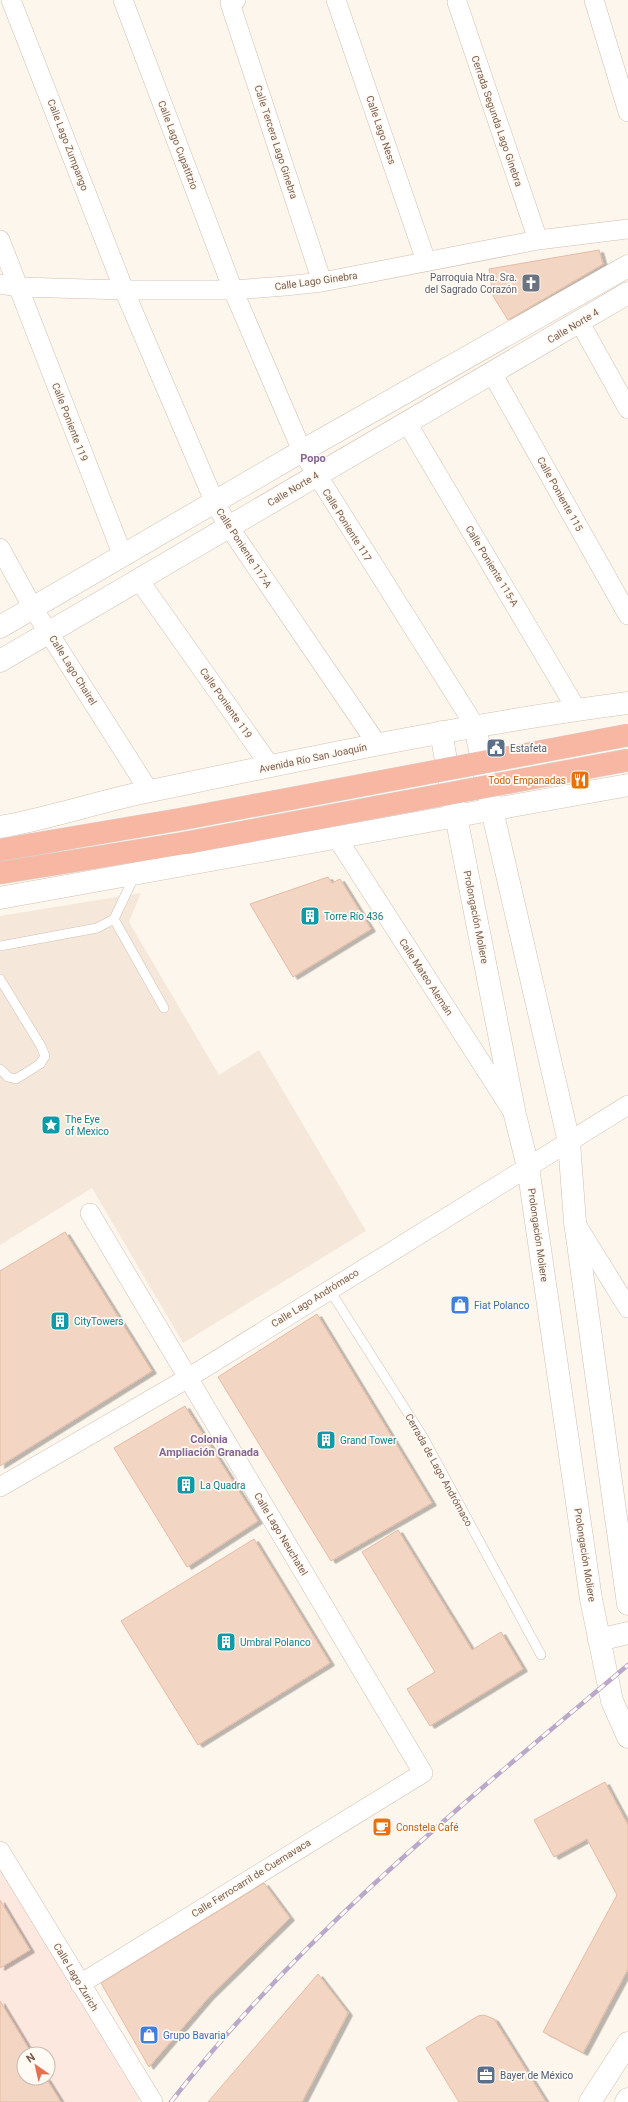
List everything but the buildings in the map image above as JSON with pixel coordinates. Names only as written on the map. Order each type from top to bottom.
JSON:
[{"type":"highway","points":[[0,850],[182,819],[628,735]]},
{"type":"highway","points":[[0,873],[185,843],[628,760]]},
{"type":"street","name":"Calle Lago Zumpango","points":[[11,0],[124,290]]},
{"type":"street","name":"Calle Lago Cupatitzio","points":[[122,0],[233,290]]},
{"type":"street","name":"Calle Lago Ness","points":[[336,0],[426,261]]},
{"type":"street","points":[[594,0],[628,112]]},
{"type":"street","name":"Calle Tercera Lago Ginebra","points":[[233,1],[322,282]]},
{"type":"street","name":"Cerrada Segunda Lago Ginebra","points":[[456,2],[538,240]]},
{"type":"street","name":"Calle Lago Ginebra","points":[[9,286],[124,290],[233,290],[322,282],[538,240],[628,229]]},
{"type":"street","name":"Calle Poniente 119","points":[[0,240],[9,286],[123,556]]},
{"type":"street","points":[[0,627],[302,451],[628,266]]},
{"type":"street","name":"Calle Poniente 117-A","points":[[124,290],[215,503],[229,527],[377,744]]},
{"type":"street","name":"Calle Poniente 117","points":[[233,290],[302,451],[474,726]]},
{"type":"street","name":"Calle Norte 4","points":[[0,661],[628,293]]},
{"type":"street","points":[[579,321],[628,409]]},
{"type":"street","name":"Calle Poniente 115","points":[[492,373],[628,615]]},
{"type":"street","name":"Calle Poniente 115-A","points":[[407,423],[577,710]]},
{"type":"street","name":"Calle Lago Chairel","points":[[3,554],[33,608],[149,791]]},
{"type":"street","name":"Calle Poniente 119","points":[[139,580],[271,767]]},
{"type":"street","name":"Avenida Río San Joaquín","points":[[0,827],[149,791],[377,744],[474,726],[628,703]]},
{"type":"street","points":[[474,726],[569,1142],[575,1222],[628,1605],[594,1612]]},
{"type":"street","name":"Prolongación Moliere","points":[[441,732],[456,816],[515,1115],[528,1167],[599,1640],[612,1701],[628,1737]]},
{"type":"street","points":[[0,898],[628,785]]},
{"type":"street","name":"Calle Mateo Alemán","points":[[337,838],[515,1115]]},
{"type":"street","name":"Calle Lago Andrómaco","points":[[0,1487],[188,1378],[328,1289],[628,1105]]},
{"type":"street","name":"Calle Lago Neuchatel","points":[[90,1213],[423,1773]]},
{"type":"street","points":[[575,1222],[628,1308]]},
{"type":"street","points":[[599,1640],[628,1633]]},
{"type":"street","name":"Calle Ferrocarril de Cuernavaca","points":[[80,1984],[423,1773]]},
{"type":"street","name":"Calle Lago Zurich","points":[[0,1851],[153,2102]]},
{"type":"street","points":[[590,2102],[628,2043]]},
{"type":"lane","points":[[0,946],[97,928],[114,919],[135,874]]},
{"type":"lane","points":[[114,919],[164,1008]]},
{"type":"lane","points":[[0,979],[41,1046],[45,1056],[40,1064],[16,1079],[8,1077],[0,1069]]},
{"type":"lane","name":"Cerrada de Lago Andrómaco","points":[[328,1289],[423,1437],[541,1655]]},
{"type":"shaded area","points":[[141,893],[129,922],[219,1075],[259,1050],[366,1231],[183,1343],[92,1188],[0,1245],[0,916]]},
{"type":"shaded area","points":[[0,1852],[142,2094],[137,2102],[0,2102]]},
{"type":"railway","points":[[171,2102],[221,2041],[274,1982],[330,1926],[446,1819],[628,1665]]},
{"type":"place","name":"Parroquia Ntra. Sra. del Sagrado Corazón","points":[[531,283]]},
{"type":"place","name":"Estafeta","points":[[496,748]]},
{"type":"place","name":"Todo Empanadas","points":[[580,780]]},
{"type":"place","name":"Torre Río 436","points":[[310,916]]},
{"type":"place","name":"The Eye of Mexico","points":[[51,1125]]},
{"type":"place","name":"Fiat Polanco","points":[[460,1305]]},
{"type":"place","name":"CityTowers","points":[[60,1321]]},
{"type":"place","name":"Grand Tower","points":[[326,1440]]},
{"type":"place","name":"La Quadra","points":[[186,1485]]},
{"type":"place","name":"Umbral Polanco","points":[[226,1642]]},
{"type":"place","name":"Constela Café","points":[[382,1827]]},
{"type":"place","name":"Grupo Bavaria","points":[[149,2035]]},
{"type":"place","name":"Bayer de México","points":[[486,2075]]},
{"type":"district","name":"Popo","points":[[313,458]]},
{"type":"district","name":"Colonia Ampliación Granada","points":[[209,1445]]}]
